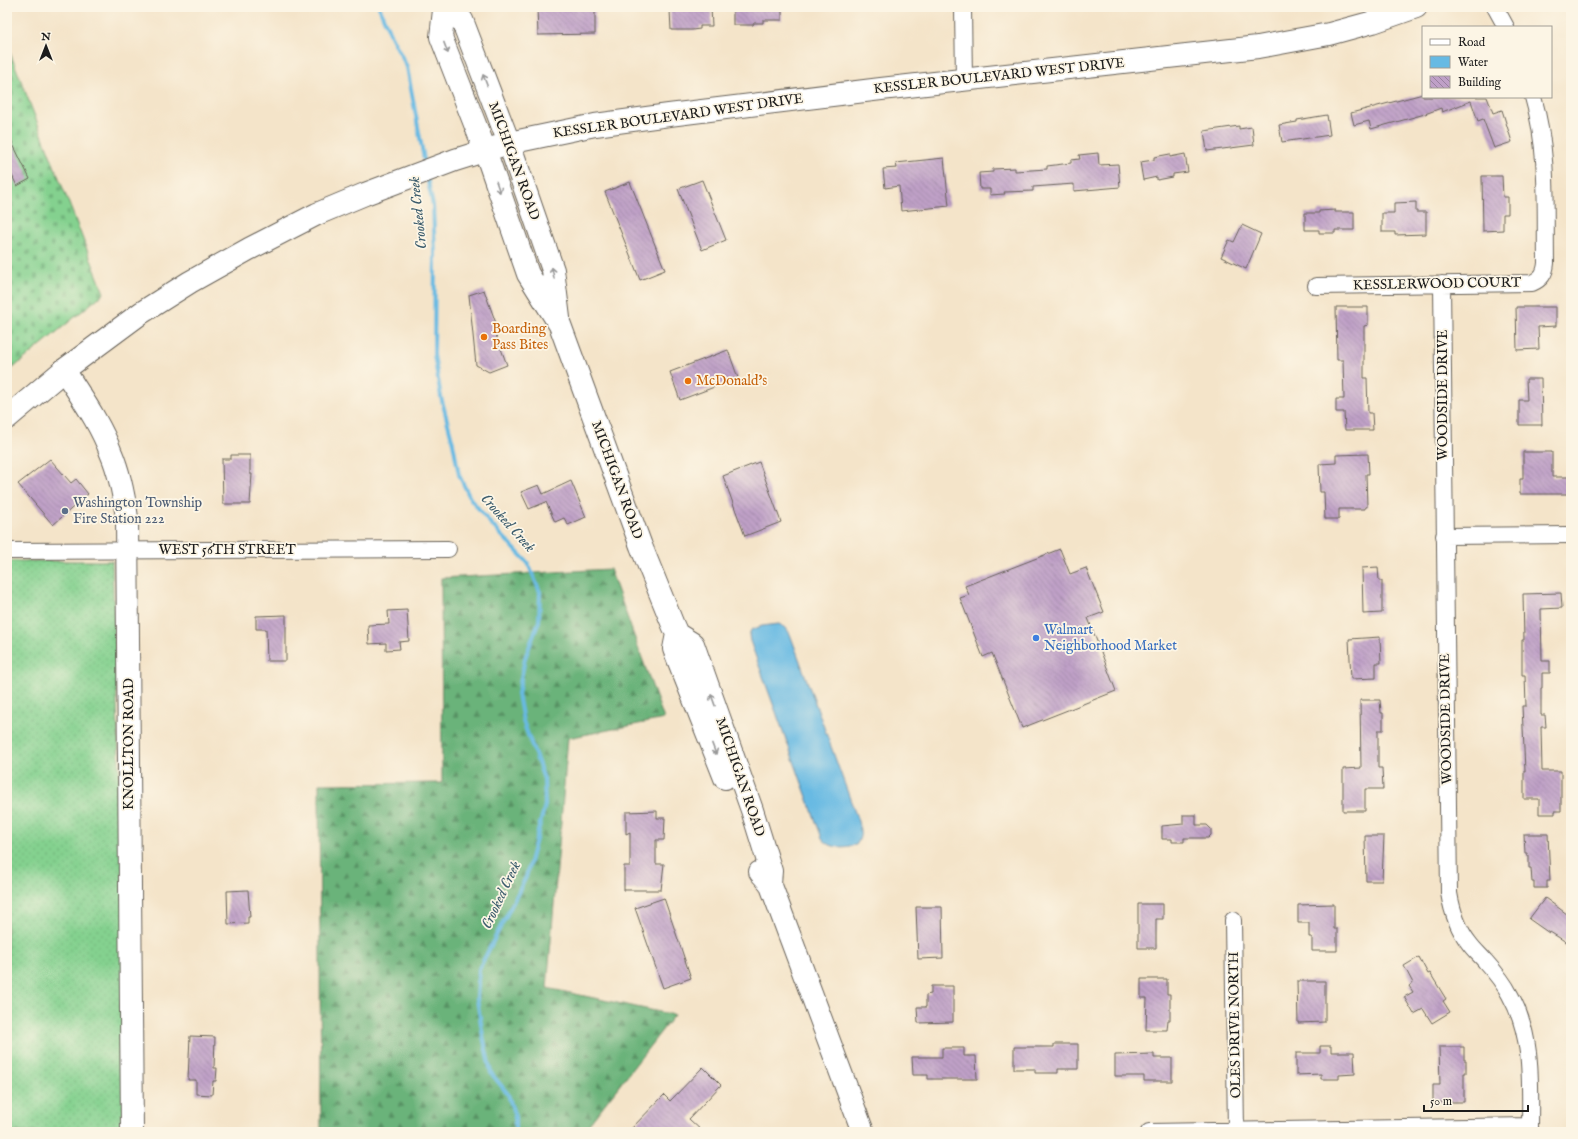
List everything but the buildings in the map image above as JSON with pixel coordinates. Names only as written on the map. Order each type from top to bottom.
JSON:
[{"type":"main road","name":"KESSLER BOULEVARD WEST DRIVE","points":[[7,418],[64,370],[141,313],[190,282],[317,214],[397,181],[485,150],[509,143],[588,126],[634,119],[881,89],[964,81],[1272,45],[1329,34],[1373,22],[1416,7]]},
{"type":"main road","name":"MICHIGAN ROAD","points":[[560,325],[553,270],[509,143],[462,20],[444,9],[442,38],[485,150],[528,274],[560,325],[641,546],[678,634],[693,644],[752,810],[771,871],[770,883],[863,1132]]},
{"type":"main road","name":"KNOLLTON ROAD","points":[[64,370],[90,410],[112,453],[124,498],[127,518],[132,1132]]},
{"type":"street","points":[[963,7],[964,81]]},
{"type":"street","points":[[1495,7],[1505,26]]},
{"type":"street","name":"KESSLERWOOD COURT","points":[[1316,286],[1532,283],[1539,280],[1545,271],[1544,164],[1541,134],[1533,98]]},
{"type":"street","name":"WOODSIDE DRIVE","points":[[1442,284],[1449,893],[1453,912],[1461,930],[1468,942],[1494,970],[1505,986],[1519,1014],[1525,1032],[1529,1057],[1530,1129]]},
{"type":"street","points":[[1444,536],[1571,535]]},
{"type":"street","name":"WEST 56TH STREET","points":[[7,551],[448,549]]},
{"type":"street","name":"OLES DRIVE NORTH","points":[[1233,920],[1236,1131]]},
{"type":"street","points":[[1149,1132],[1530,1129]]},
{"type":"green space","points":[[7,45],[104,293],[7,373]]},
{"type":"green space","points":[[7,561],[112,561],[132,1132],[7,1132]]},
{"type":"green space","points":[[610,569],[664,719],[568,738],[547,988],[674,1015],[583,1132],[321,1132],[319,784],[442,783],[441,578]]},
{"type":"water","points":[[779,624],[786,628],[790,634],[857,818],[860,829],[860,839],[856,845],[842,847],[833,846],[822,838],[750,641],[749,635],[751,630],[762,626]]},
{"type":"waterway","name":"Crooked Creek","points":[[379,7],[391,36],[407,67],[425,165]]},
{"type":"waterway","name":"Crooked Creek","points":[[427,177],[433,206],[435,253],[434,355],[441,397],[453,443],[459,475],[470,498],[491,524],[528,563],[540,592],[539,621],[525,658],[518,694],[523,721],[544,779],[545,805],[526,877],[479,969],[477,999],[491,1073],[508,1094],[515,1117],[515,1132]]},
{"type":"place","name":"Boarding Pass Bites","points":[[484,337]]},
{"type":"place","name":"McDonald's","points":[[688,381]]},
{"type":"place","name":"Washington Township Fire Station 222","points":[[65,511]]},
{"type":"place","name":"Walmart Neighborhood Market","points":[[1036,638]]}]
